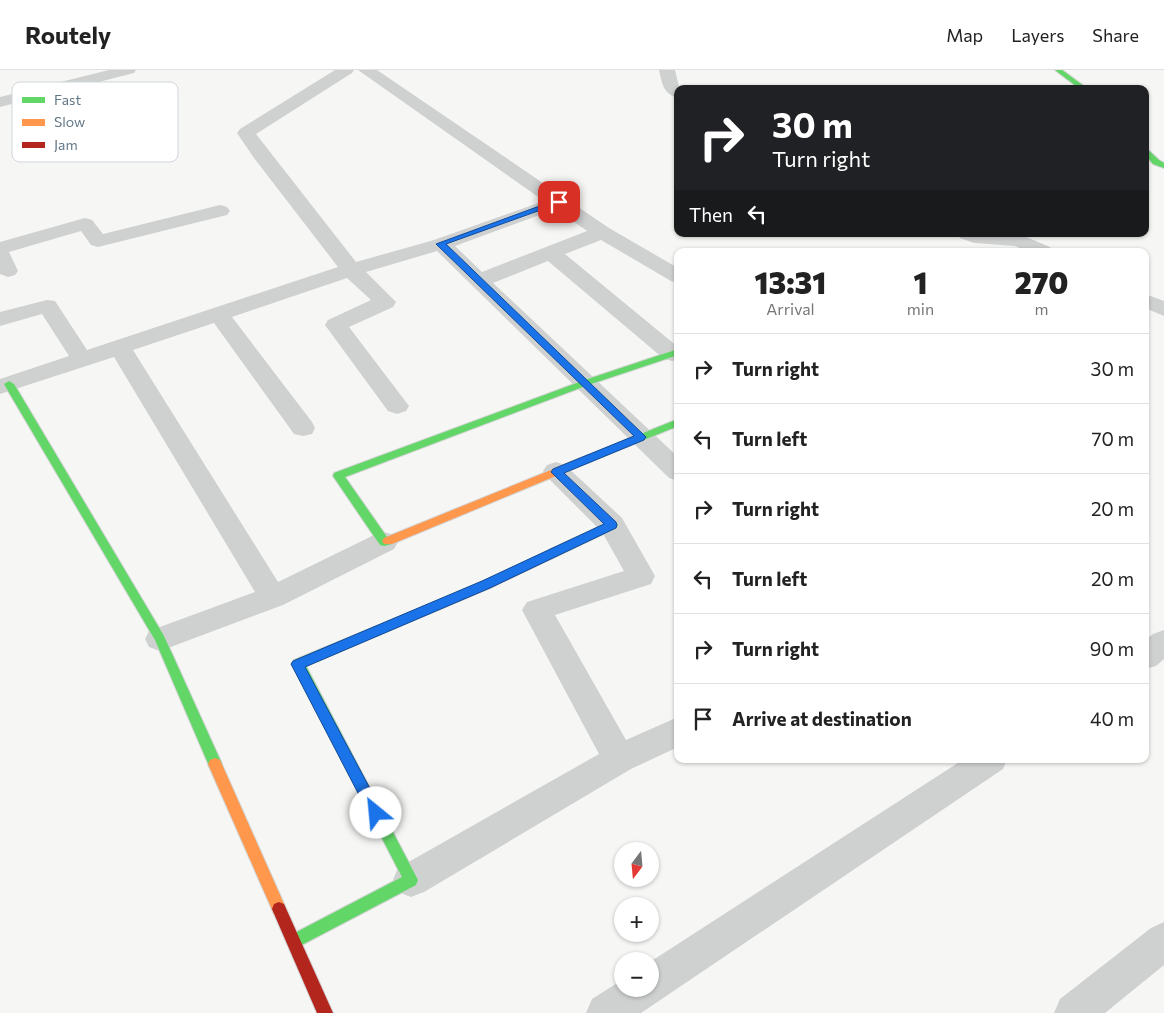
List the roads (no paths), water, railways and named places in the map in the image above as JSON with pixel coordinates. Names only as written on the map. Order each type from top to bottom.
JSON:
[{"type":"street","points":[[80,82],[128,70]]},
{"type":"street","points":[[346,70],[246,133],[260,154],[351,270],[385,302],[336,325],[397,406]]},
{"type":"street","points":[[366,70],[602,232],[674,275]]},
{"type":"street","points":[[667,70],[672,89],[674,90]]},
{"type":"street","points":[[1058,70],[1079,85]]},
{"type":"street","points":[[1149,154],[1156,162],[1164,166]]},
{"type":"street","points":[[325,1013],[160,639],[4,385],[351,270],[440,244],[559,202]]},
{"type":"street","points":[[0,248],[85,224],[98,241],[220,211]]},
{"type":"street","points":[[479,281],[602,232]]},
{"type":"street","points":[[974,237],[1019,240],[1036,248]]},
{"type":"street","points":[[440,244],[674,468]]},
{"type":"street","points":[[550,253],[674,353]]},
{"type":"street","points":[[1149,302],[1164,310]]},
{"type":"street","points":[[0,319],[46,306],[82,359]]},
{"type":"street","points":[[1149,315],[1164,310]]},
{"type":"street","points":[[218,314],[303,428]]},
{"type":"street","points":[[120,347],[273,597]]},
{"type":"street","points":[[384,542],[338,476],[584,383],[674,353]]},
{"type":"street","points":[[160,639],[273,597],[384,542],[674,424]]},
{"type":"street","points":[[556,472],[612,525],[641,576],[537,610],[619,759]]},
{"type":"street","points":[[411,880],[298,664],[486,585],[612,525]]},
{"type":"street","points":[[294,942],[411,880],[619,759],[674,733]]},
{"type":"street","points":[[659,978],[982,763]]},
{"type":"street","points":[[1074,1013],[1164,941]]},
{"type":"street","points":[[606,1013],[631,997]]}]
